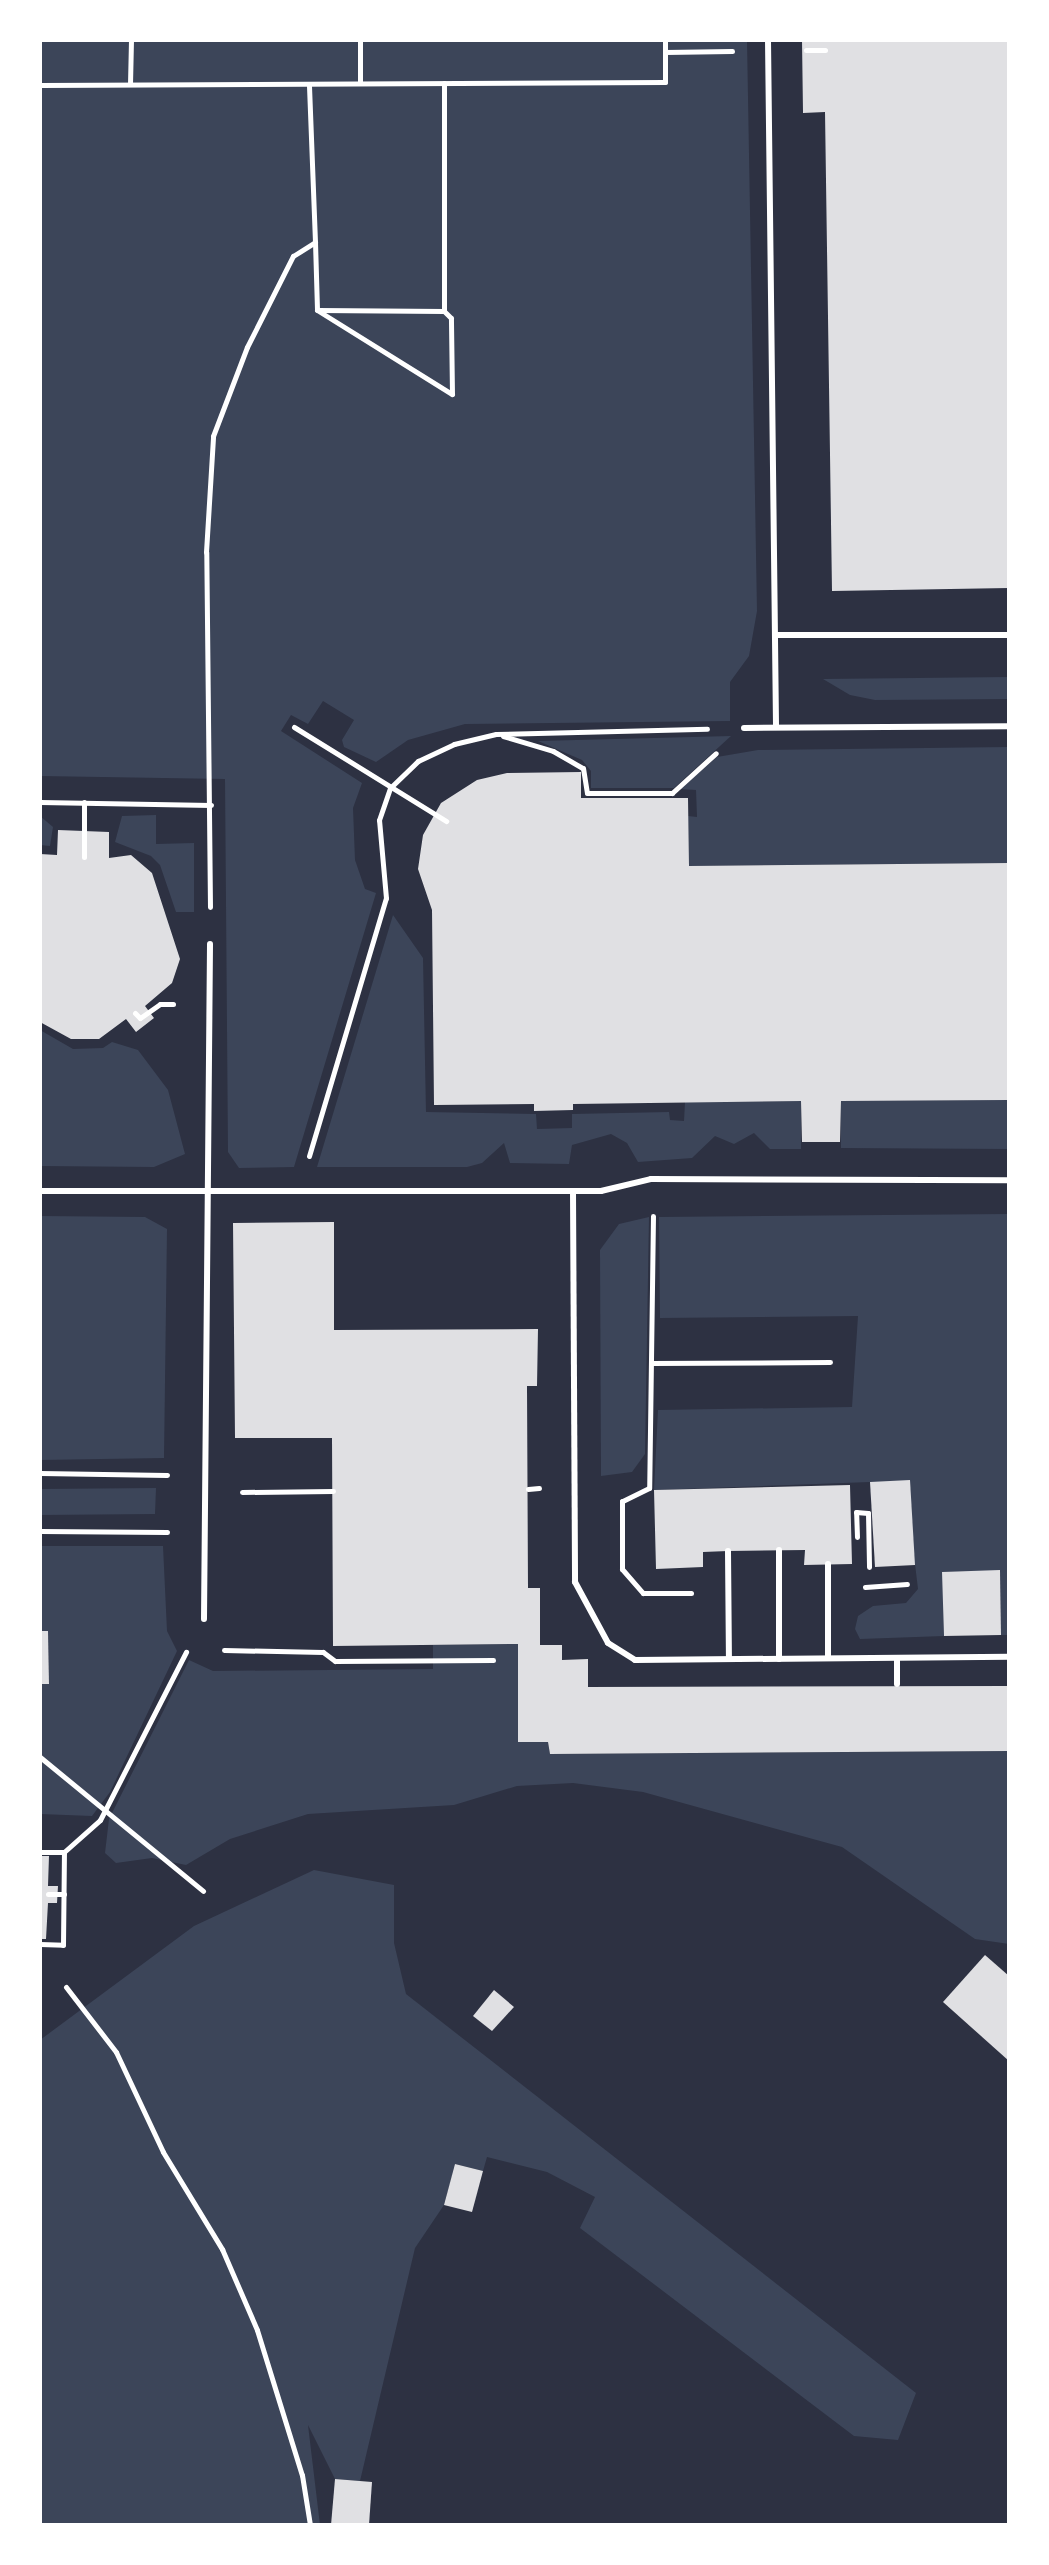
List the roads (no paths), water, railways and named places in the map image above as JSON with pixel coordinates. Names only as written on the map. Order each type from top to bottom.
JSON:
[{"type":"lane","points":[[768,40],[776,727]]},
{"type":"lane","points":[[775,635],[1009,635]]},
{"type":"lane","points":[[744,728],[1009,726]]},
{"type":"lane","points":[[204,1619],[210,944]]},
{"type":"lane","points":[[40,1191],[601,1191],[651,1179],[1009,1180]]},
{"type":"lane","points":[[573,1191],[575,1582],[608,1643],[635,1660],[1009,1657]]},
{"type":"lane","points":[[779,1550],[779,1659]]},
{"type":"lane","points":[[728,1551],[729,1659]]},
{"type":"lane","points":[[828,1564],[828,1658]]},
{"type":"lane","points":[[897,1658],[897,1684]]}]
